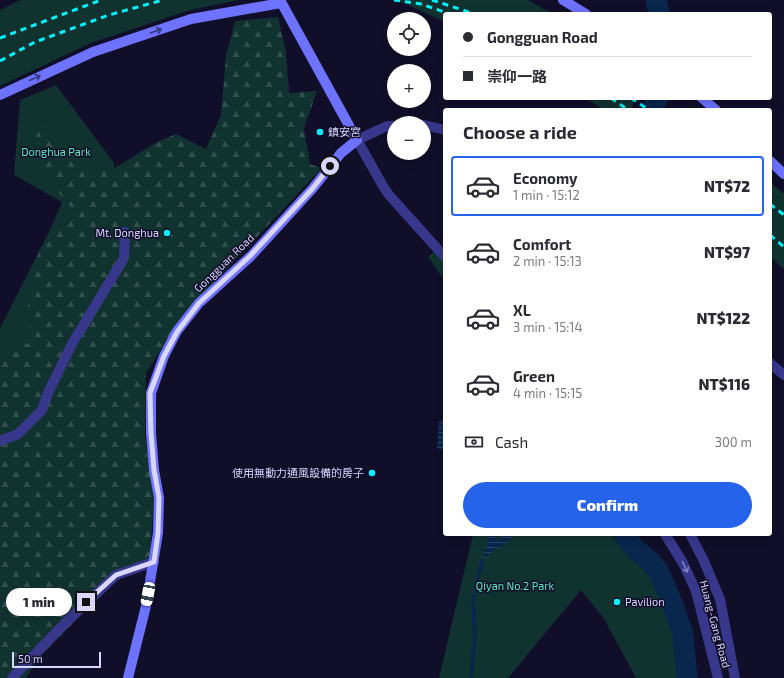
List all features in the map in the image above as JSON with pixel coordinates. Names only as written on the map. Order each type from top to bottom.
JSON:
[{"type":"street","points":[[564,0],[583,12]]},
{"type":"street","points":[[0,95],[93,52],[191,19],[281,1],[383,186],[389,195],[443,255]]},
{"type":"street","points":[[704,100],[714,108]]},
{"type":"street","points":[[357,140],[387,126]]},
{"type":"street","points":[[431,127],[443,130]]},
{"type":"street","name":"Gongguan Road","points":[[128,678],[146,606],[158,533],[159,498],[154,470],[150,393],[164,356],[177,332],[199,303],[250,256],[313,188],[341,153],[357,140]]},
{"type":"street","points":[[772,163],[784,174]]},
{"type":"street","points":[[0,441],[18,434],[42,410],[48,393],[72,344],[124,258],[125,232]]},
{"type":"street","points":[[772,366],[784,375]]},
{"type":"street","name":"Huang-Gang Road","points":[[667,536],[683,562],[696,591],[718,678]]},
{"type":"street","name":"Huang-Gang Road","points":[[691,536],[703,559],[720,600],[735,678]]},
{"type":"street","points":[[12,678],[67,620],[116,575],[154,562]]},
{"type":"green space","points":[[20,0],[239,0],[190,10],[91,43],[0,86],[0,10]]},
{"type":"green space","points":[[397,0],[528,0],[549,12],[443,12],[443,21],[431,16],[431,12],[423,12]]},
{"type":"green space","points":[[278,17],[286,52],[289,93],[317,91],[304,128],[310,164],[322,168],[181,318],[146,373],[145,435],[154,501],[150,553],[142,570],[119,576],[39,658],[26,678],[0,678],[0,357],[30,342],[28,297],[39,250],[61,229],[71,208],[29,156],[42,121],[85,173],[115,168],[155,143],[176,134],[206,149],[221,115],[226,56],[235,21]]},
{"type":"green space","name":"Donghua Park","points":[[56,85],[114,163],[119,271],[0,493],[0,328],[51,228],[62,202],[14,175],[20,100]]},
{"type":"green space","points":[[589,100],[634,100],[632,108],[601,108]]},
{"type":"green space","points":[[772,184],[784,194],[784,269],[772,259]]},
{"type":"green space","points":[[435,251],[443,260],[443,278],[428,257]]},
{"type":"green space","name":"Qiyan No.2 Park","points":[[473,536],[612,536],[625,553],[653,579],[666,609],[674,634],[683,678],[636,678],[603,617],[581,590],[508,678],[439,678]]},
{"type":"water","points":[[443,419],[443,451],[437,448],[439,422]]},
{"type":"water","points":[[489,536],[497,536],[496,542],[504,536],[514,536],[508,542],[490,553],[482,561]]},
{"type":"waterway","points":[[656,0],[659,12]]},
{"type":"waterway","points":[[653,108],[657,100]]},
{"type":"waterway","points":[[625,536],[635,549],[650,561],[659,572],[683,634],[687,678]]},
{"type":"waterway","points":[[471,678],[475,635],[473,601],[482,561]]},
{"type":"railway","points":[[0,38],[101,0]]},
{"type":"railway","points":[[0,61],[35,42],[109,15],[163,0]]},
{"type":"railway","points":[[394,0],[421,4],[444,12]]},
{"type":"railway","points":[[432,0],[469,12]]},
{"type":"railway","points":[[614,100],[625,108]]},
{"type":"railway","points":[[634,100],[646,108]]},
{"type":"railway","points":[[772,206],[784,215]]},
{"type":"railway","points":[[772,237],[784,247]]},
{"type":"place","name":"鎮安宮","points":[[320,132]]},
{"type":"place","name":"Mt. Donghua","points":[[167,233]]},
{"type":"place","name":"使用無動力通風設備的房子","points":[[372,473]]},
{"type":"place","name":"Pavilion","points":[[617,602]]},
{"type":"route","points":[[86,602],[116,575],[154,562],[158,533],[159,498],[154,470],[150,393],[164,356],[177,332],[199,303],[250,256],[313,188],[330,166]]}]
